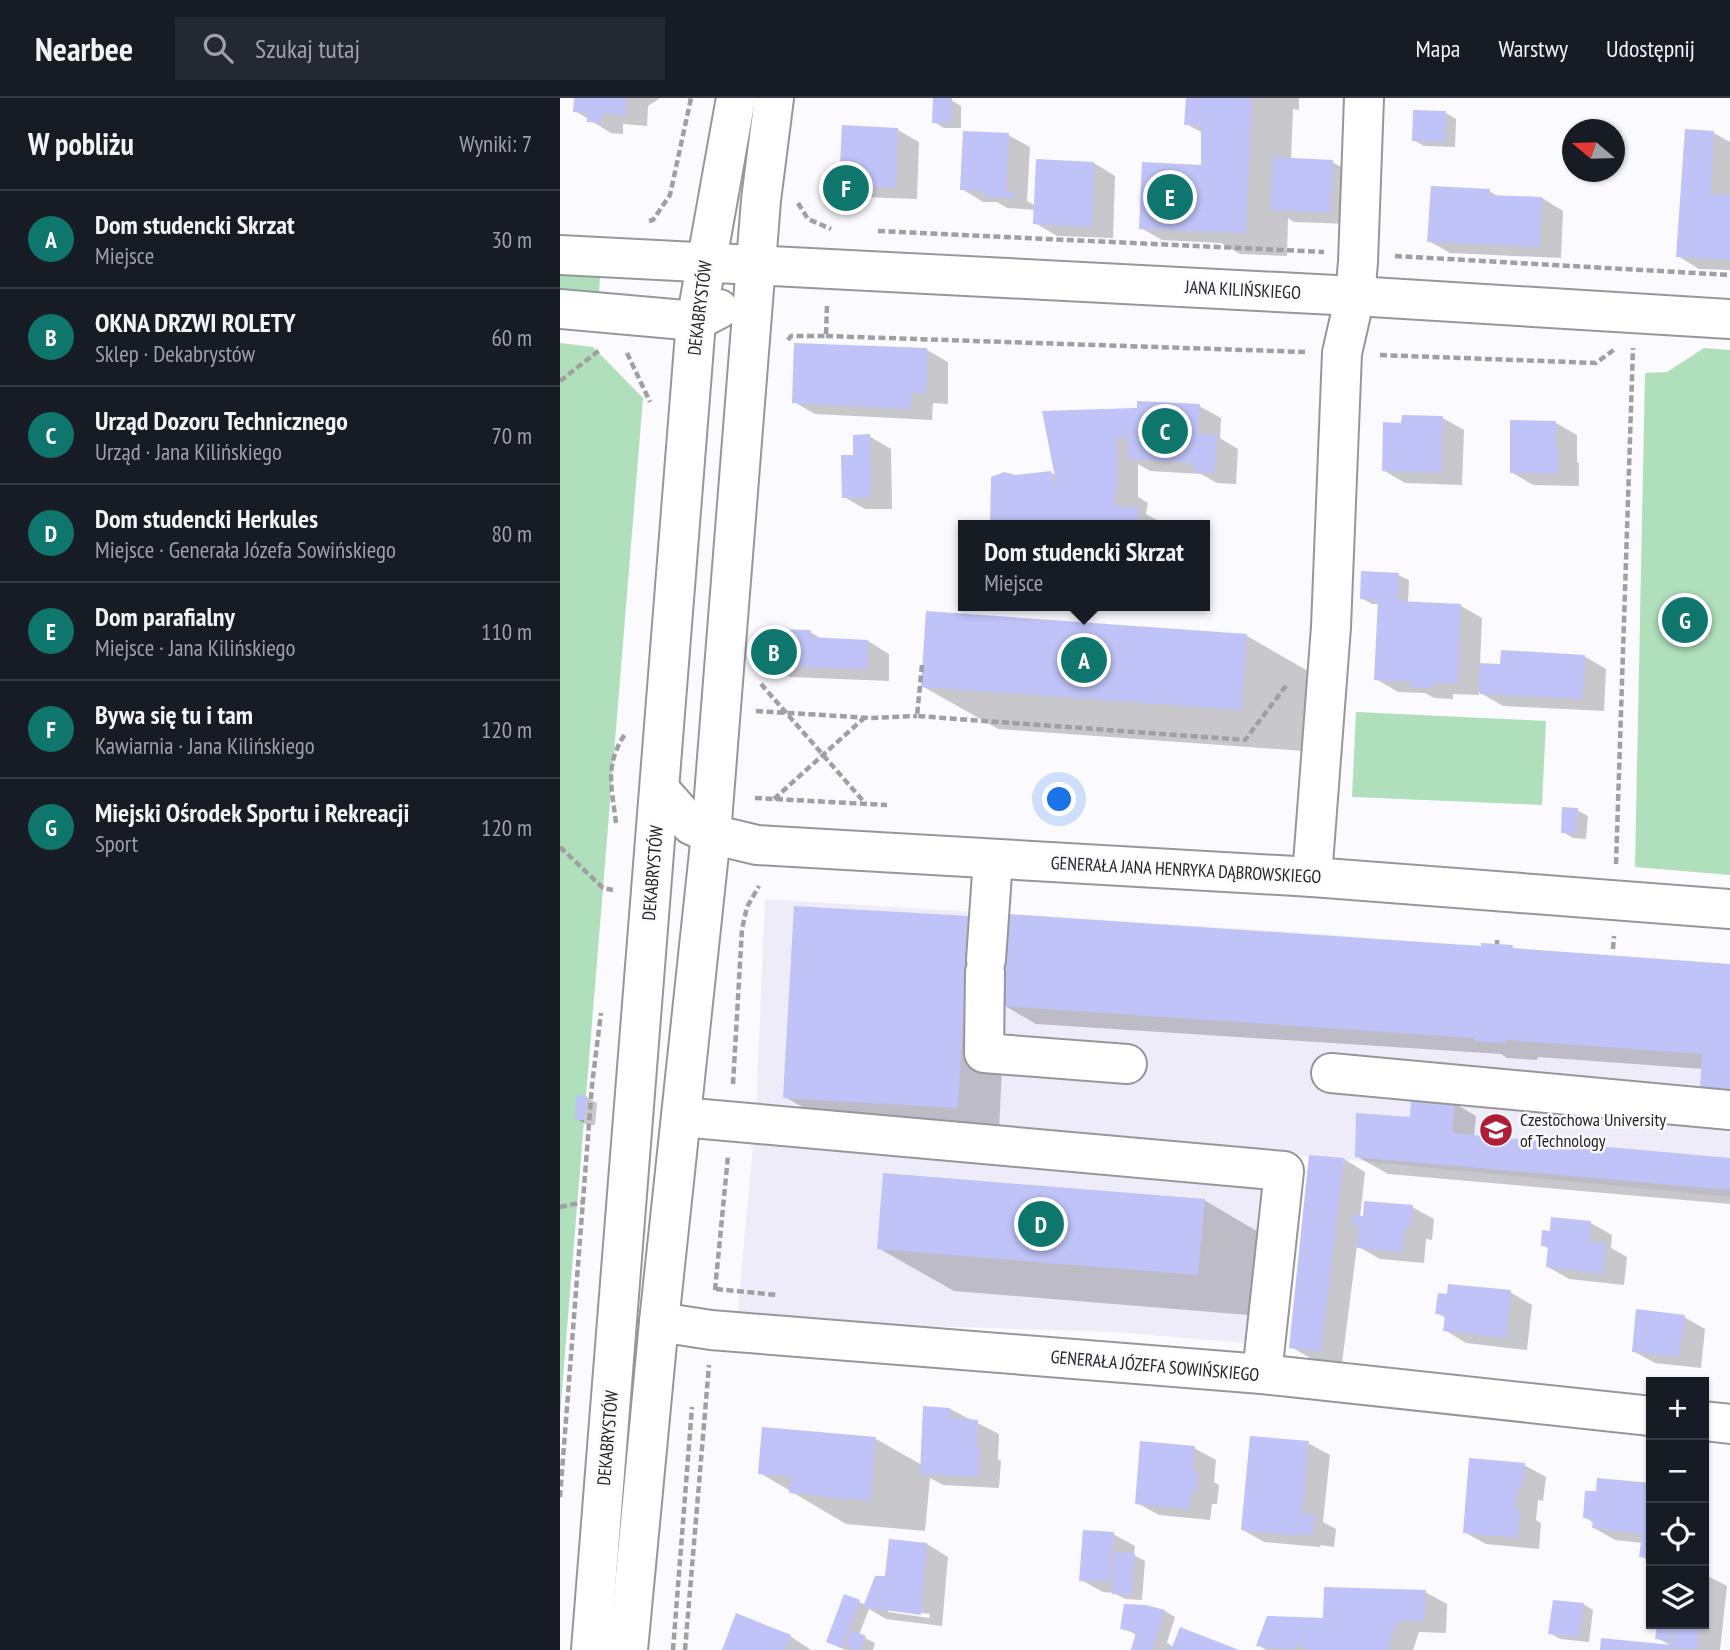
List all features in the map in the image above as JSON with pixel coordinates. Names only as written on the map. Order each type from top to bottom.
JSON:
[{"type":"street","name":"DEKABRYSTÓW","points":[[591,1650],[696,321],[736,98]]},
{"type":"street","points":[[628,1650],[659,1322],[711,834],[756,265],[774,98]]},
{"type":"street","points":[[1312,877],[1331,627],[1342,353],[1355,296],[1364,98]]},
{"type":"street","name":"JANA KILIŃSKIEGO","points":[[560,255],[1355,296],[1634,324],[1730,320]]},
{"type":"street","points":[[560,309],[696,321],[728,303],[749,279],[756,265]]},
{"type":"street","name":"GENERAŁA JANA HENRYKA DĄBROWSKIEGO","points":[[660,790],[691,825],[711,834],[757,845],[1312,877],[1730,909]]},
{"type":"street","points":[[993,859],[984,1053],[1127,1064]]},
{"type":"street","points":[[1331,1073],[1730,1110]]},
{"type":"street","points":[[681,1117],[1284,1171],[1262,1374]]},
{"type":"street","name":"GENERAŁA JÓZEFA SOWIŃSKIEGO","points":[[659,1322],[725,1331],[1262,1374],[1646,1415]]},
{"type":"street","points":[[1709,1422],[1730,1424]]},
{"type":"path","points":[[644,223],[653,220],[670,195],[691,98]]},
{"type":"path","points":[[795,198],[813,223],[829,229],[842,229]]},
{"type":"path","points":[[869,230],[1328,252]]},
{"type":"path","points":[[1386,255],[1730,275]]},
{"type":"path","points":[[827,336],[1596,363],[1634,324]]},
{"type":"path","points":[[1614,949],[1634,324]]},
{"type":"path","points":[[560,381],[608,344]]},
{"type":"path","points":[[917,716],[922,666]]},
{"type":"path","points":[[748,710],[865,718],[917,716],[1245,740],[1292,678]]},
{"type":"path","points":[[760,683],[865,803]]},
{"type":"path","points":[[774,800],[865,718]]},
{"type":"path","points":[[619,833],[610,786],[610,768],[618,746],[628,731]]},
{"type":"path","points":[[755,798],[887,805]]},
{"type":"path","points":[[560,847],[603,888],[614,891]]},
{"type":"path","points":[[741,929],[747,907],[759,886]]},
{"type":"path","points":[[560,1497],[592,1085],[602,1004]]},
{"type":"path","points":[[560,1208],[584,1202]]},
{"type":"path","points":[[685,1650],[709,1363]]},
{"type":"path","points":[[673,1650],[692,1396]]},
{"type":"shaded area","name":"Czestochowa University of Technology","points":[[765,899],[1278,931],[1730,966],[1730,1197],[1278,1153],[1256,1344],[1116,1332],[737,1320],[756,1112]]},
{"type":"green space","points":[[560,274],[600,276],[599,295],[560,292]]},
{"type":"green space","points":[[560,343],[593,347],[643,398],[560,1415]]},
{"type":"green space","points":[[1704,348],[1730,350],[1730,875],[1635,867],[1645,373],[1667,372]]},
{"type":"green space","points":[[1356,712],[1546,721],[1542,805],[1352,797]]},
{"type":"building","points":[[574,98],[627,98],[626,115],[602,113],[602,123],[587,122],[588,113],[573,112]]},
{"type":"building","points":[[933,98],[952,98],[951,123],[932,123]]},
{"type":"building","points":[[1186,98],[1252,98],[1246,233],[1139,229],[1142,162],[1201,165],[1201,125],[1184,125]]},
{"type":"building","points":[[1413,110],[1446,111],[1445,142],[1412,141]]},
{"type":"building","points":[[842,125],[898,128],[896,188],[839,185]]},
{"type":"building","points":[[1685,129],[1714,131],[1710,194],[1730,195],[1730,260],[1676,257]]},
{"type":"building","points":[[963,131],[1009,133],[1006,192],[1015,193],[1015,198],[984,197],[984,191],[960,190]]},
{"type":"building","points":[[1273,157],[1333,160],[1330,213],[1271,210]]},
{"type":"building","points":[[1036,159],[1094,162],[1092,227],[1033,224]]},
{"type":"building","points":[[1431,186],[1490,189],[1489,195],[1542,197],[1540,247],[1427,242]]},
{"type":"building","points":[[794,343],[927,348],[927,393],[912,392],[911,409],[792,403]]},
{"type":"building","points":[[1137,401],[1200,404],[1198,433],[1217,435],[1215,473],[1194,472],[1194,463],[1127,459],[1128,438],[1117,438],[1117,483],[1113,506],[1138,507],[1138,520],[990,520],[991,477],[1004,472],[1016,475],[1051,471],[1057,487],[1042,411],[1137,408]]},
{"type":"building","points":[[1402,415],[1443,416],[1441,473],[1382,471],[1383,422],[1401,423]]},
{"type":"building","points":[[1510,420],[1556,421],[1558,474],[1510,473]]},
{"type":"building","points":[[870,434],[871,497],[842,498],[841,455],[853,455],[853,435]]},
{"type":"building","points":[[1361,571],[1399,573],[1398,601],[1461,604],[1458,684],[1432,683],[1432,688],[1410,687],[1411,682],[1374,680],[1378,600],[1360,599]]},
{"type":"building","points":[[926,611],[1247,634],[1242,710],[921,687]]},
{"type":"building","points":[[768,629],[811,630],[810,637],[868,640],[868,669],[766,666]]},
{"type":"building","points":[[1501,650],[1585,655],[1583,699],[1480,694],[1479,663],[1500,664]]},
{"type":"building","points":[[1562,807],[1578,808],[1576,834],[1561,833]]},
{"type":"building","points":[[794,906],[969,916],[967,959],[1005,961],[1007,914],[1481,946],[1481,943],[1513,945],[1512,948],[1730,964],[1730,1090],[1700,1088],[1702,1054],[1506,1040],[1506,1043],[1474,1041],[1474,1038],[1002,1006],[1004,973],[966,971],[958,1108],[783,1098]]},
{"type":"building","points":[[576,1095],[587,1096],[585,1120],[575,1120]]},
{"type":"building","points":[[1411,1098],[1455,1102],[1452,1133],[1730,1158],[1730,1190],[1355,1157],[1356,1113],[1410,1117]]},
{"type":"building","points":[[1309,1155],[1344,1158],[1321,1352],[1289,1348]]},
{"type":"building","points":[[883,1173],[1205,1199],[1198,1275],[877,1249]]},
{"type":"building","points":[[1364,1201],[1413,1205],[1410,1228],[1405,1228],[1402,1252],[1357,1248],[1359,1225],[1351,1225],[1352,1215],[1363,1216]]},
{"type":"building","points":[[1551,1217],[1591,1221],[1589,1242],[1606,1243],[1603,1274],[1546,1267],[1548,1247],[1541,1246],[1542,1230],[1550,1231]]},
{"type":"building","points":[[1448,1284],[1511,1290],[1506,1338],[1443,1331],[1445,1315],[1435,1314],[1438,1293],[1447,1294]]},
{"type":"building","points":[[1636,1309],[1685,1315],[1679,1357],[1632,1352]]},
{"type":"building","points":[[923,1406],[950,1408],[950,1418],[978,1420],[978,1477],[920,1474]]},
{"type":"building","points":[[762,1427],[876,1437],[870,1501],[789,1493],[791,1476],[758,1474]]},
{"type":"building","points":[[1250,1436],[1309,1441],[1302,1514],[1315,1515],[1313,1535],[1241,1530]]},
{"type":"building","points":[[1140,1441],[1195,1446],[1193,1471],[1199,1471],[1196,1493],[1191,1492],[1189,1509],[1135,1504]]},
{"type":"building","points":[[1469,1458],[1525,1463],[1522,1489],[1517,1489],[1515,1508],[1520,1509],[1518,1538],[1463,1533]]},
{"type":"building","points":[[1597,1478],[1646,1483],[1646,1558],[1639,1557],[1642,1534],[1592,1528],[1593,1519],[1583,1518],[1585,1491],[1596,1491]]},
{"type":"building","points":[[1083,1530],[1114,1532],[1110,1582],[1079,1581]]},
{"type":"building","points":[[889,1539],[927,1543],[921,1615],[863,1607],[875,1576],[885,1576]]},
{"type":"building","points":[[1115,1552],[1135,1553],[1132,1595],[1112,1594]]},
{"type":"building","points":[[1324,1587],[1426,1590],[1424,1621],[1398,1621],[1387,1650],[1310,1650],[1296,1644],[1294,1650],[1256,1646],[1267,1616],[1323,1618]]},
{"type":"building","points":[[844,1594],[860,1600],[841,1648],[826,1642]]},
{"type":"building","points":[[1553,1600],[1584,1603],[1579,1637],[1548,1634]]},
{"type":"building","points":[[1124,1604],[1146,1605],[1165,1610],[1152,1650],[1131,1650],[1136,1632],[1120,1629]]},
{"type":"building","points":[[736,1613],[791,1635],[785,1650],[722,1650]]},
{"type":"building","points":[[1180,1627],[1239,1650],[1171,1650]]},
{"type":"building","points":[[1656,1629],[1671,1629],[1670,1641],[1655,1639]]},
{"type":"building","points":[[1674,1629],[1700,1629],[1698,1649],[1600,1650],[1601,1638],[1672,1645]]},
{"type":"building","points":[[851,1630],[866,1636],[860,1650],[845,1648]]},
{"type":"place","name":"Bywa się tu i tam","points":[[846,188]]},
{"type":"place","name":"Dom parafialny","points":[[1170,197]]},
{"type":"place","name":"Urząd Dozoru Technicznego","points":[[1165,431]]},
{"type":"place","name":"Miejski Ośrodek Sportu i Rekreacji","points":[[1685,620]]},
{"type":"place","name":"OKNA DRZWI ROLETY","points":[[774,652]]},
{"type":"place","name":"Dom studencki Skrzat","points":[[1084,660]]},
{"type":"place","name":"Czestochowa University of Technology","points":[[1496,1130]]},
{"type":"place","name":"Dom studencki Herkules","points":[[1041,1224]]}]
